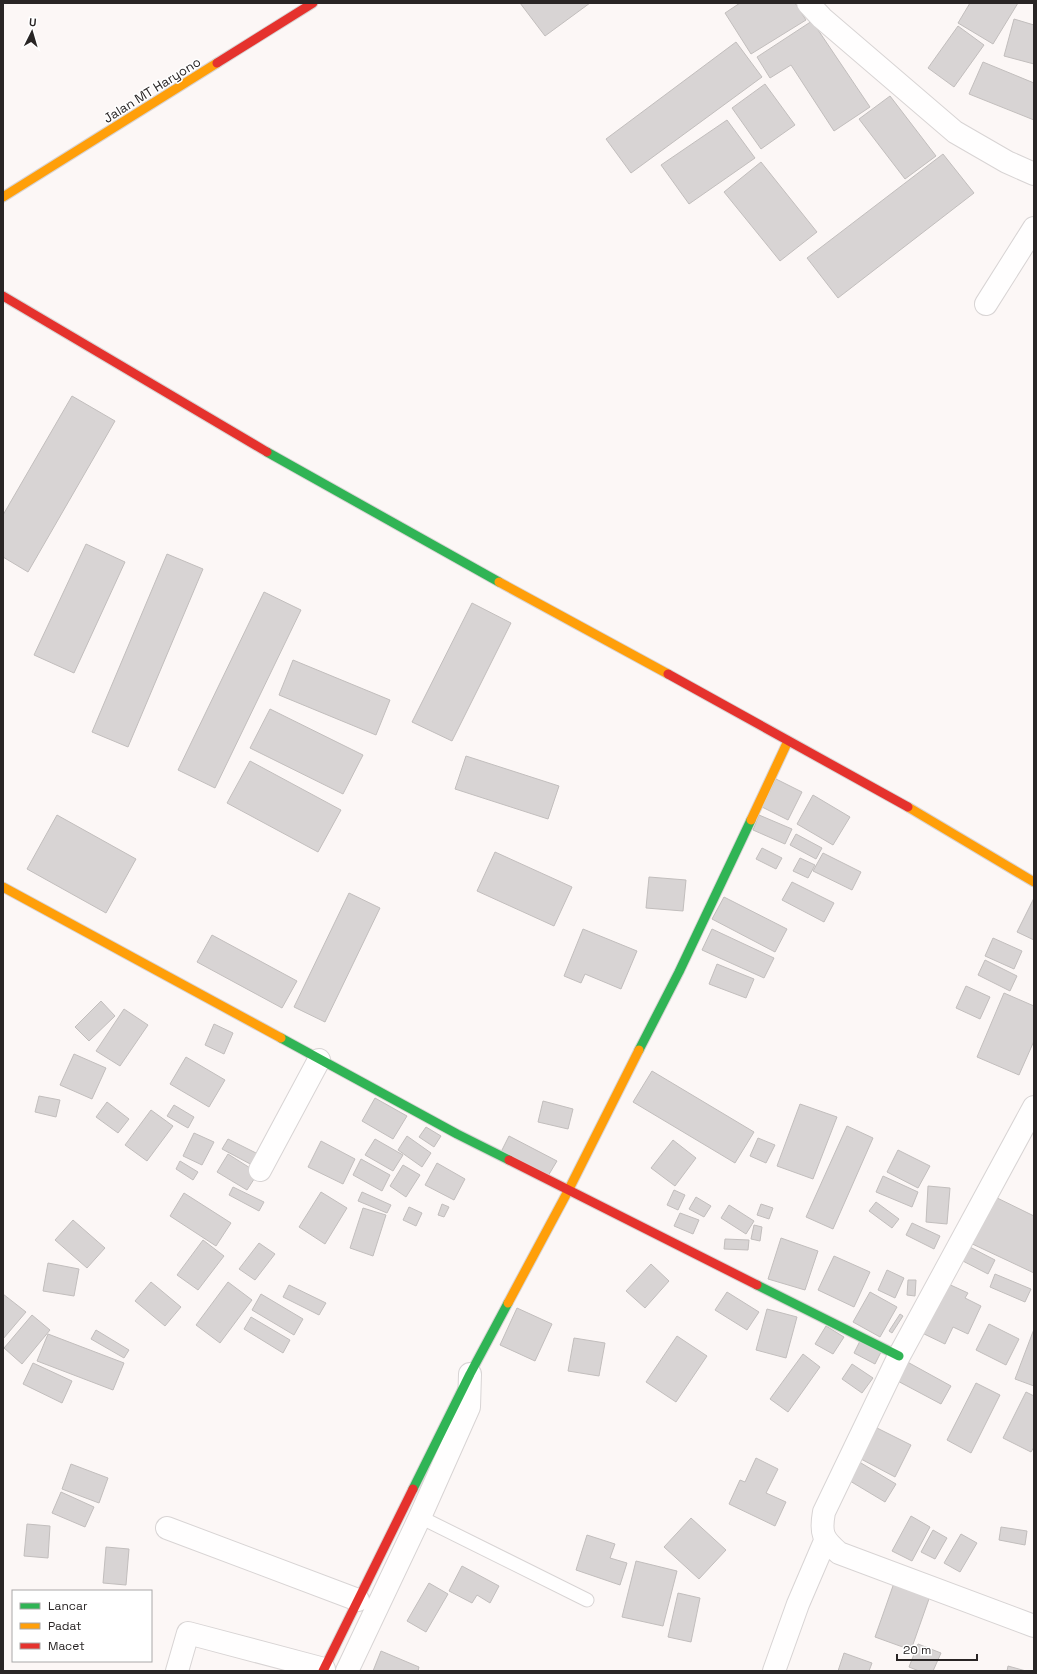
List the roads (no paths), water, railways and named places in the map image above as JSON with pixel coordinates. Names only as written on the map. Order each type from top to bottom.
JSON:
[{"type":"street","name":"Jalan MT Haryono","points":[[3,197],[313,3]]},
{"type":"street","points":[[808,3],[822,18],[955,132],[1007,162],[1034,174]]},
{"type":"street","points":[[986,304],[1034,228]]},
{"type":"street","points":[[3,296],[163,392],[384,519],[890,796],[1034,882]]},
{"type":"street","points":[[177,1671],[188,1633],[324,1670],[470,1374],[568,1191],[679,972],[788,741]]},
{"type":"street","points":[[3,887],[318,1060],[568,1191],[899,1356]]},
{"type":"street","points":[[260,1170],[318,1060]]},
{"type":"street","points":[[1034,1107],[899,1356],[824,1512],[821,1527],[825,1541],[839,1553],[1034,1626]]},
{"type":"street","points":[[347,1671],[420,1517],[469,1407],[470,1374]]},
{"type":"street","points":[[167,1528],[358,1600]]},
{"type":"street","points":[[774,1671],[798,1604],[825,1541]]},
{"type":"lane","points":[[420,1517],[587,1600]]}]
